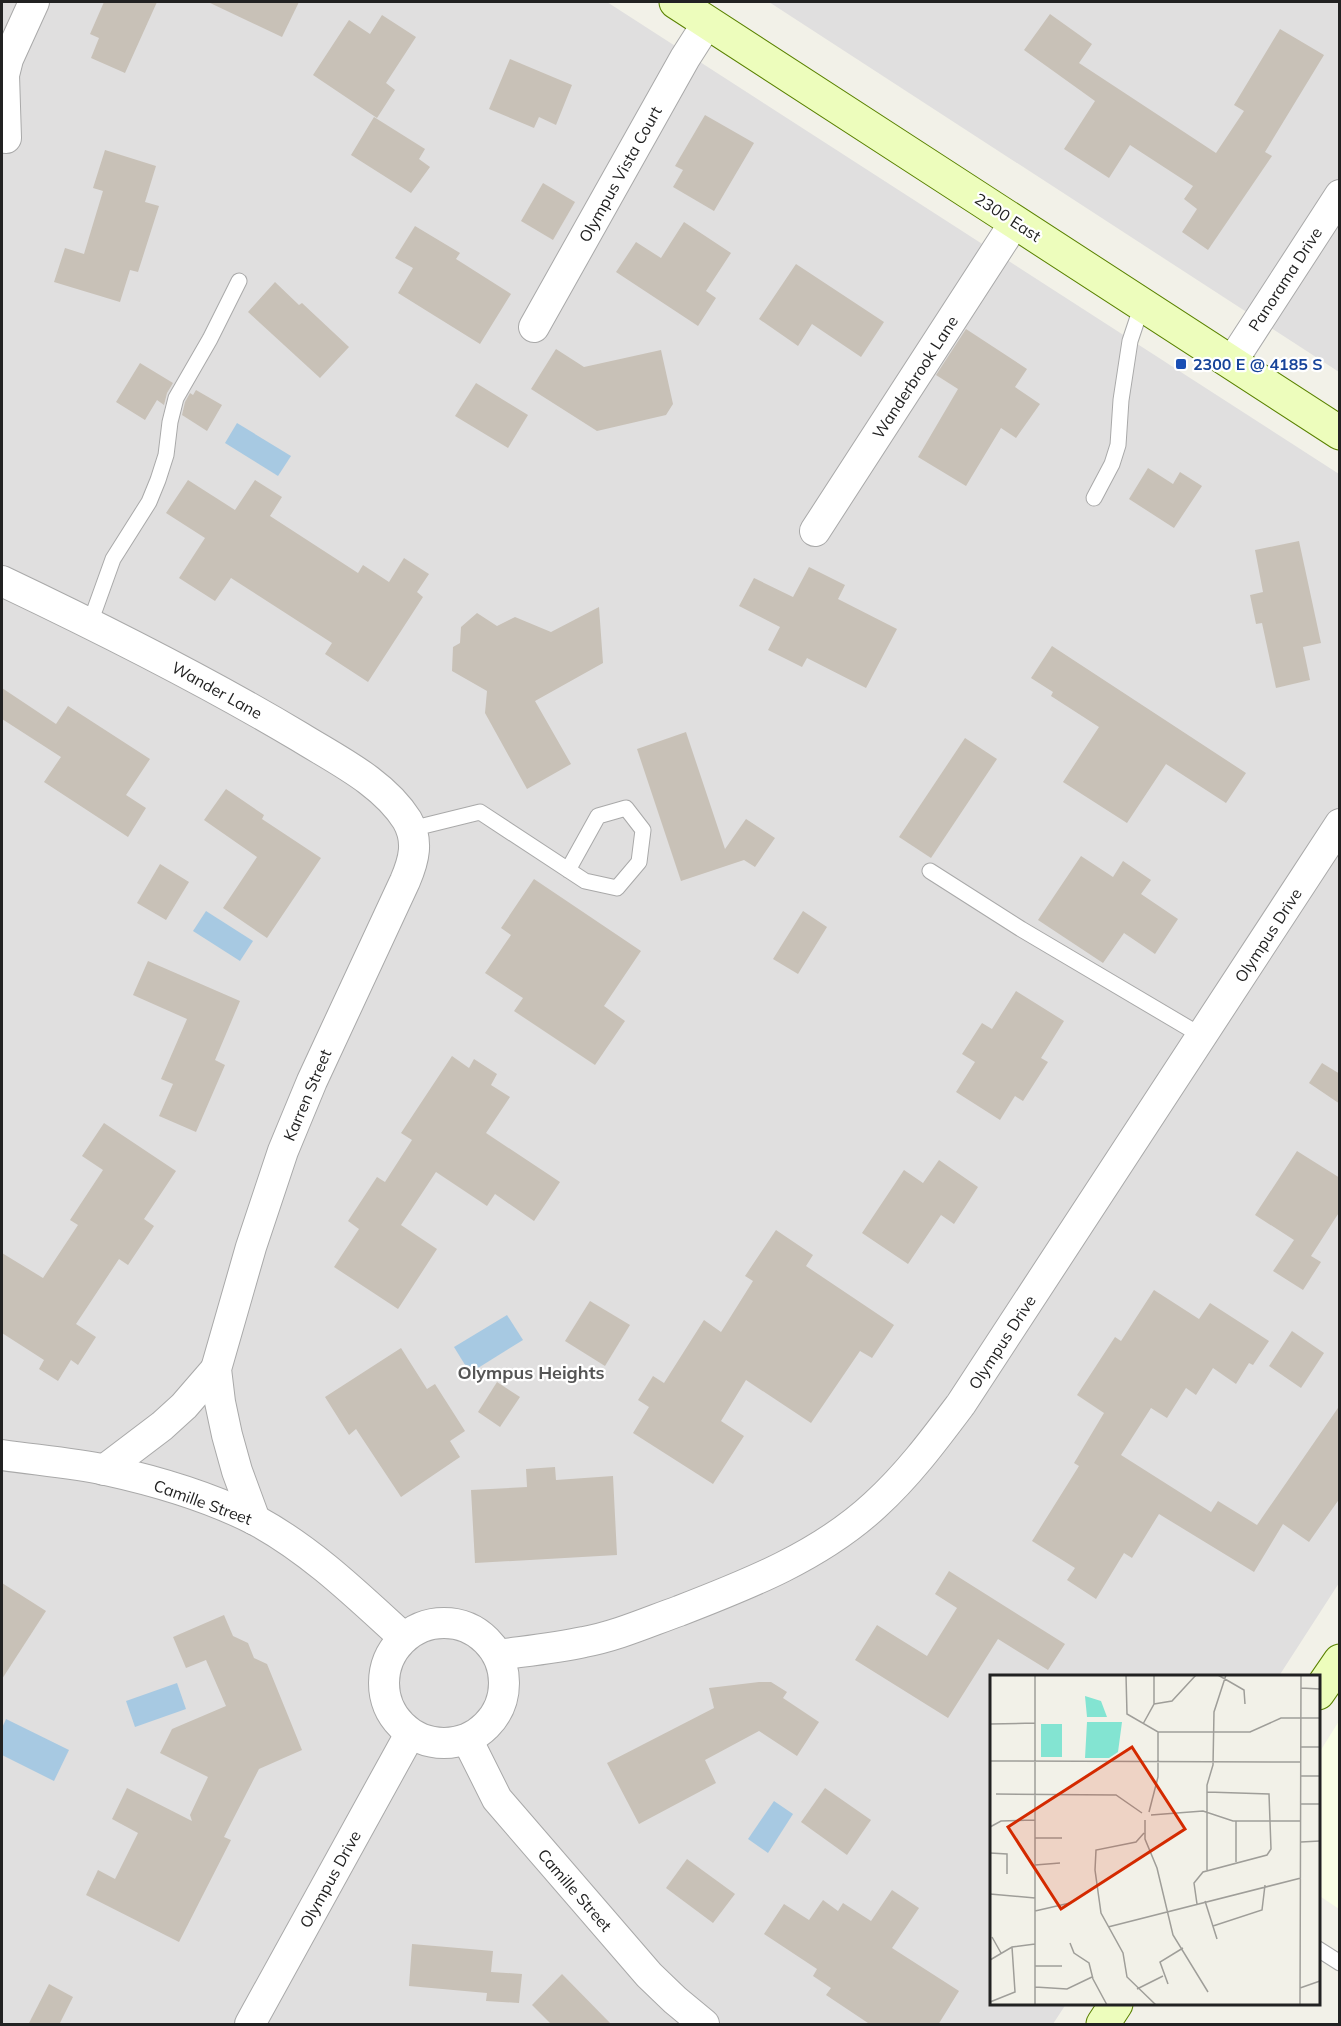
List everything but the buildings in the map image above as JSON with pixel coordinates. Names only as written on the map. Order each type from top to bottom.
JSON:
[{"type":"main road","name":"2300 East","points":[[676,2],[1340,433]]},
{"type":"main road","points":[[1320,1690],[1340,1661]]},
{"type":"main road","points":[[1103,2025],[1115,2005]]},
{"type":"street","points":[[6,138],[4,75],[8,59],[34,2]]},
{"type":"street","name":"Olympus Vista Court","points":[[534,327],[708,22]]},
{"type":"street","name":"Panorama Drive","points":[[1231,363],[1340,195]]},
{"type":"street","name":"Wanderbrook Lane","points":[[814,531],[1015,222]]},
{"type":"street","name":"Wander Lane","points":[[2,580],[90,622],[193,676],[362,775],[396,806],[411,830]]},
{"type":"street","name":"Olympus Drive","points":[[498,1655],[610,1636],[747,1585],[804,1556],[842,1532],[874,1507],[904,1477],[961,1404],[1340,824]]},
{"type":"street","name":"Karren Street","points":[[255,1520],[237,1472],[227,1435],[216,1369],[251,1247],[283,1151],[312,1081],[411,868],[415,842],[411,830]]},
{"type":"street","name":"Karren Street","points":[[104,1470],[162,1426],[184,1406],[216,1369]]},
{"type":"street","name":"Camille Street","points":[[2,1455],[104,1470],[179,1490],[255,1520],[300,1549],[347,1586],[403,1637]]},
{"type":"street","points":[[437,1622],[455,1623],[472,1629],[487,1640],[498,1655],[504,1674],[504,1694],[501,1703],[497,1713],[485,1728],[467,1739],[449,1744],[429,1742],[410,1734],[397,1722],[387,1706],[383,1688],[384,1669],[392,1652],[403,1637],[419,1627],[437,1622]]},
{"type":"street","name":"Olympus Drive","points":[[250,2025],[410,1734]]},
{"type":"street","name":"Camille Street","points":[[467,1739],[497,1799],[649,1975],[704,2025]]},
{"type":"lane","points":[[90,622],[113,559],[122,541],[149,502],[158,480],[166,455],[176,398],[210,339],[239,281]]},
{"type":"lane","points":[[1094,498],[1112,464],[1118,445],[1121,400],[1130,341],[1142,305]]},
{"type":"lane","points":[[411,830],[480,812],[568,870],[585,881],[617,888],[639,862],[643,830],[626,808],[598,816],[568,870]]},
{"type":"lane","points":[[930,871],[1021,929],[1202,1036]]},
{"type":"lane","points":[[1320,1950],[1340,1963]]},
{"type":"shaded area","points":[[2,2],[607,2],[1339,474],[1339,1583],[1280,1675],[990,1675],[990,2005],[1065,2005],[1053,2024],[2,2024]]},
{"type":"shaded area","points":[[769,2],[1339,2],[1339,372]]},
{"type":"shaded area","points":[[1339,1721],[1339,1909],[1320,1896],[1320,1751]]},
{"type":"water","points":[[237,423],[291,456],[278,476],[225,443]]},
{"type":"water","points":[[206,911],[253,941],[240,961],[193,931]]},
{"type":"water","points":[[507,1315],[523,1340],[470,1373],[454,1347]]},
{"type":"water","points":[[177,1683],[186,1709],[135,1727],[126,1701]]},
{"type":"water","points":[[6,1719],[69,1750],[54,1781],[2,1755],[2,1728]]},
{"type":"water","points":[[774,1801],[793,1814],[768,1853],[748,1839]]},
{"type":"place","name":"2300 E @ 4185 S","points":[[1181,364]]},
{"type":"district","name":"Olympus Heights","points":[[531,1372]]}]
